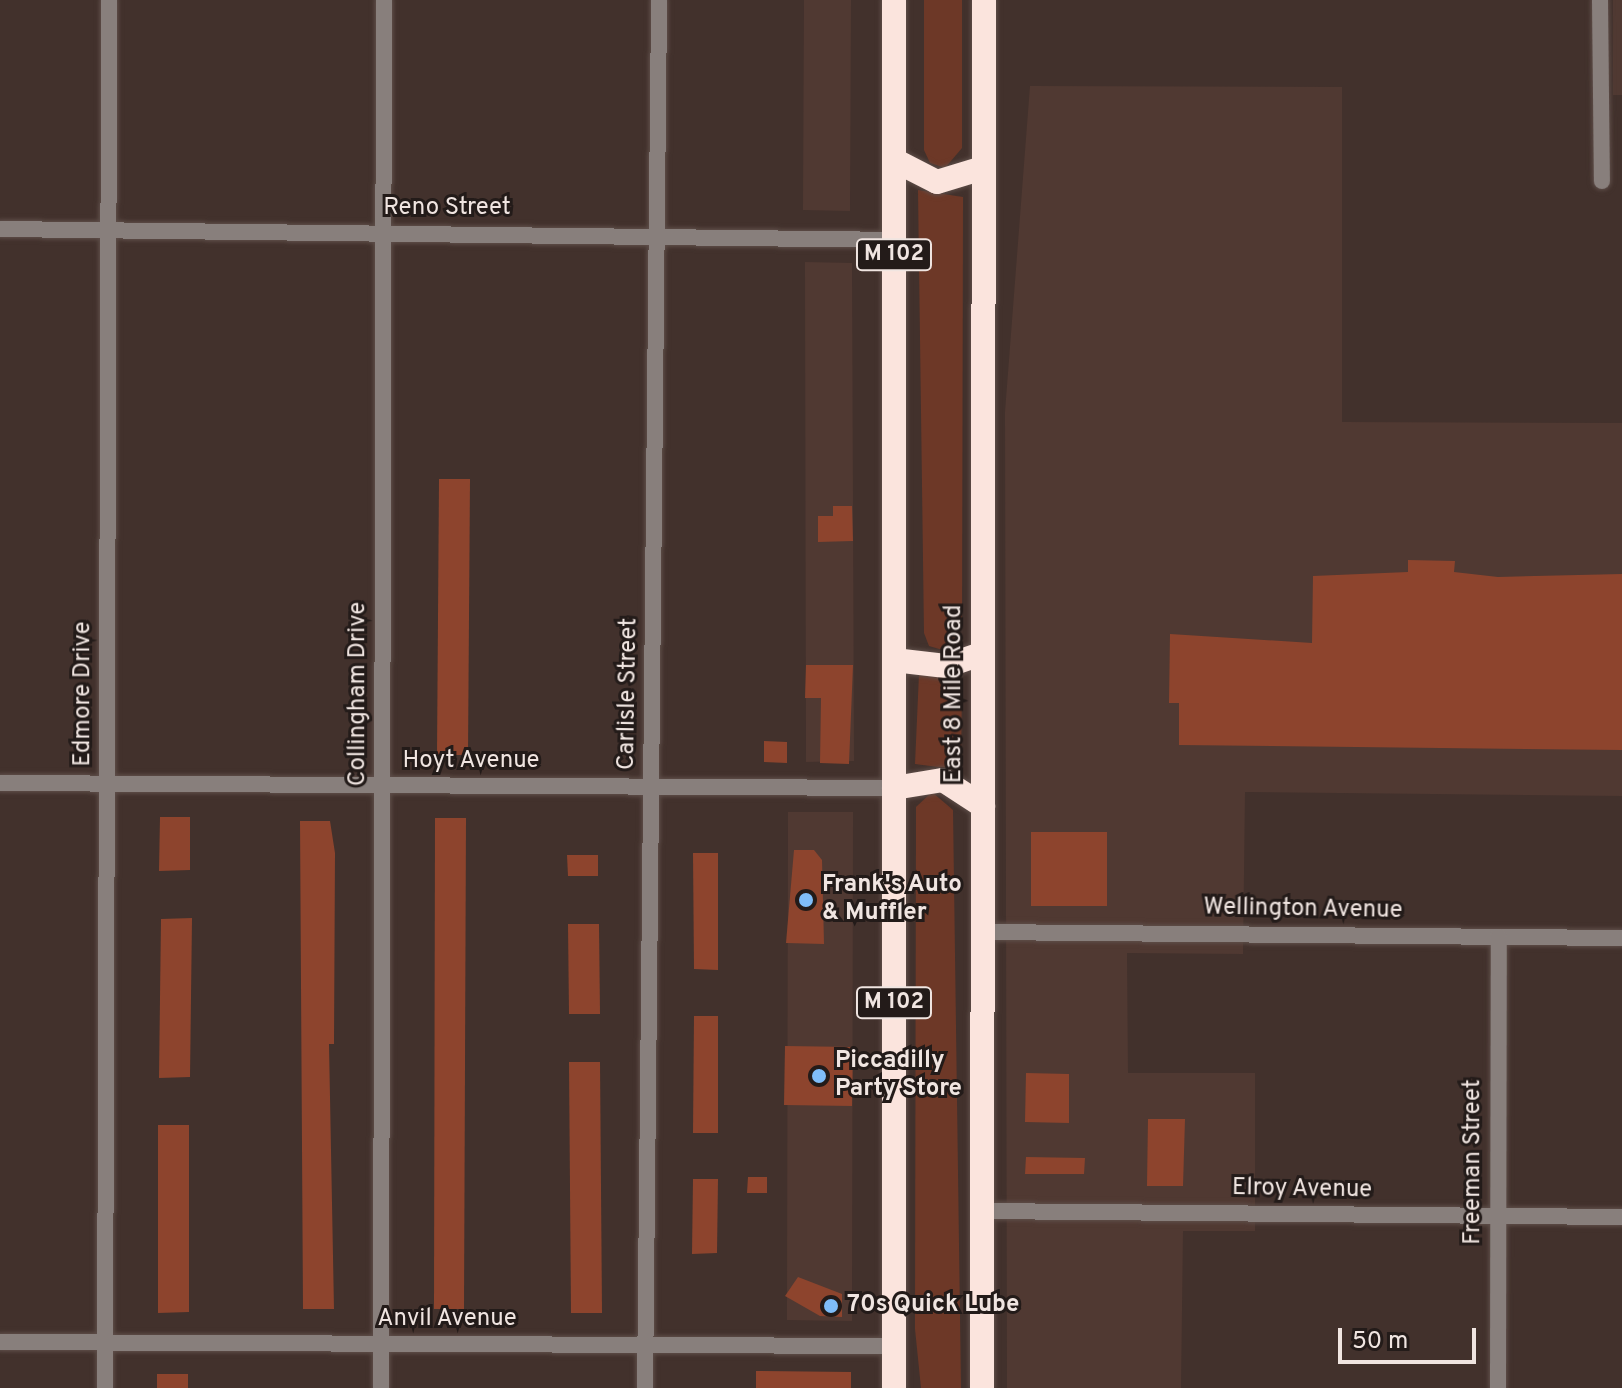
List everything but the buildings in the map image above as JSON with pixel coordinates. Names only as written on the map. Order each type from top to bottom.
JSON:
[{"type":"highway","name":"M 102","points":[[894,0],[894,1388]]},
{"type":"highway","name":"East 8 Mile Road","points":[[982,1388],[984,0]]},
{"type":"highway","points":[[894,160],[937,182],[983,168]]},
{"type":"highway","points":[[894,660],[946,666],[983,653]]},
{"type":"highway","points":[[894,788],[943,780],[983,806]]},
{"type":"street","name":"Edmore Drive","points":[[105,1388],[109,0]]},
{"type":"street","name":"Collingham Drive","points":[[381,1388],[384,0]]},
{"type":"street","name":"Carlisle Street","points":[[645,1388],[659,0]]},
{"type":"street","points":[[1600,0],[1602,181]]},
{"type":"street","name":"Reno Street","points":[[0,229],[659,234],[894,240]]},
{"type":"street","name":"Hoyt Avenue","points":[[0,783],[894,788]]},
{"type":"street","name":"Wellington Avenue","points":[[983,932],[1622,938]]},
{"type":"street","name":"Freeman Street","points":[[1498,1388],[1499,937]]},
{"type":"street","name":"Elroy Avenue","points":[[982,1211],[1622,1217]]},
{"type":"street","name":"Anvil Avenue","points":[[0,1342],[894,1346]]},
{"type":"shaded area","points":[[804,0],[851,0],[850,211],[803,210]]},
{"type":"shaded area","points":[[924,0],[962,0],[962,148],[945,168],[930,163],[924,150]]},
{"type":"shaded area","points":[[1613,0],[1622,0],[1622,95],[1613,95]]},
{"type":"shaded area","points":[[1030,86],[1342,87],[1342,422],[1622,423],[1622,796],[1245,792],[1243,954],[1127,953],[1128,1073],[1255,1073],[1255,1231],[1183,1231],[1181,1388],[1007,1388],[1005,412]]},
{"type":"shaded area","points":[[918,190],[963,197],[962,628],[946,651],[929,646],[924,633]]},
{"type":"shaded area","points":[[805,262],[852,263],[854,761],[806,762]]},
{"type":"shaded area","points":[[919,674],[962,679],[961,770],[915,764]]},
{"type":"shaded area","points":[[932,792],[953,810],[961,1388],[921,1388],[915,1329],[916,807]]},
{"type":"shaded area","points":[[788,812],[853,812],[852,1321],[787,1320]]},
{"type":"place","name":"Frank's Auto & Muffler","points":[[806,900]]},
{"type":"place","name":"Piccadilly Party Store","points":[[819,1076]]},
{"type":"place","name":"70s Quick Lube","points":[[831,1306]]}]
